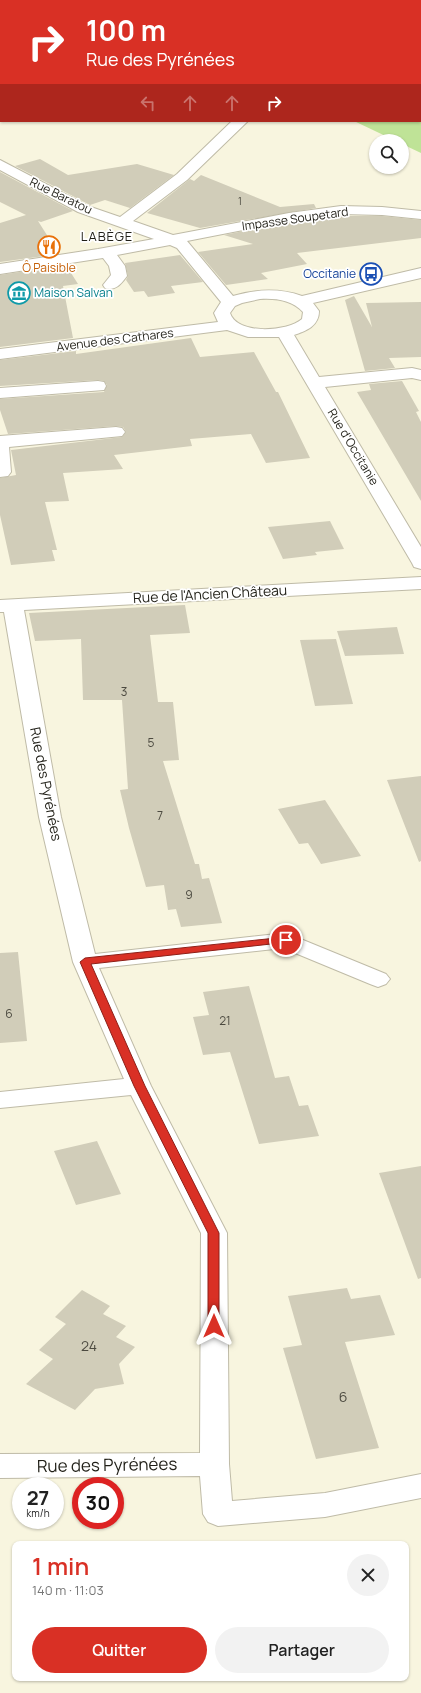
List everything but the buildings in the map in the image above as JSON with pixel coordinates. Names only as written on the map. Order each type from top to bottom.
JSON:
[{"type":"street","points":[[123,222],[182,177],[231,128],[240,122]]},
{"type":"street","name":"Rue Baratou","points":[[0,164],[83,208],[170,239],[182,245],[230,302]]},
{"type":"street","name":"Impasse Soupetard","points":[[170,239],[289,217],[341,210],[382,211],[421,215]]},
{"type":"street","points":[[0,269],[107,252],[170,239]]},
{"type":"street","points":[[107,252],[117,266],[119,276],[111,286]]},
{"type":"street","points":[[301,301],[421,273]]},
{"type":"street","points":[[265,294],[278,295],[301,301],[312,311],[312,316],[309,321],[295,330],[284,332],[254,333],[230,325],[224,319],[222,314],[224,308],[230,302],[240,298],[265,294]]},
{"type":"street","name":"Avenue des Cathares","points":[[0,354],[230,325]]},
{"type":"street","name":"Rue d'Occitanie","points":[[284,332],[421,563]]},
{"type":"street","points":[[314,383],[412,373],[421,375]]},
{"type":"street","points":[[0,393],[98,386]]},
{"type":"street","points":[[0,472],[2,472],[0,441],[116,432]]},
{"type":"street","name":"Rue de l'Ancien Château","points":[[7,606],[421,583]]},
{"type":"street","name":"Rue des Pyrénées","points":[[7,606],[50,816],[85,962],[139,1086],[214,1233],[214,1464],[218,1514],[326,1505],[421,1486]]},
{"type":"street","points":[[85,962],[286,940],[378,979]]},
{"type":"street","points":[[0,1100],[139,1086]]},
{"type":"street","name":"Rue des Pyrénées","points":[[0,1466],[214,1464]]},
{"type":"green space","points":[[356,122],[421,122],[421,153],[409,147],[409,134],[381,134]]},
{"type":"place","name":"Ô Paisible","points":[[49,247]]},
{"type":"place","name":"Occitanie","points":[[371,274]]},
{"type":"place","name":"Maison Salvan","points":[[19,293]]},
{"type":"district","name":"LABÈGE","points":[[107,236]]},
{"type":"route","points":[[214,1326],[214,1233],[139,1086],[85,962],[286,940]]}]
